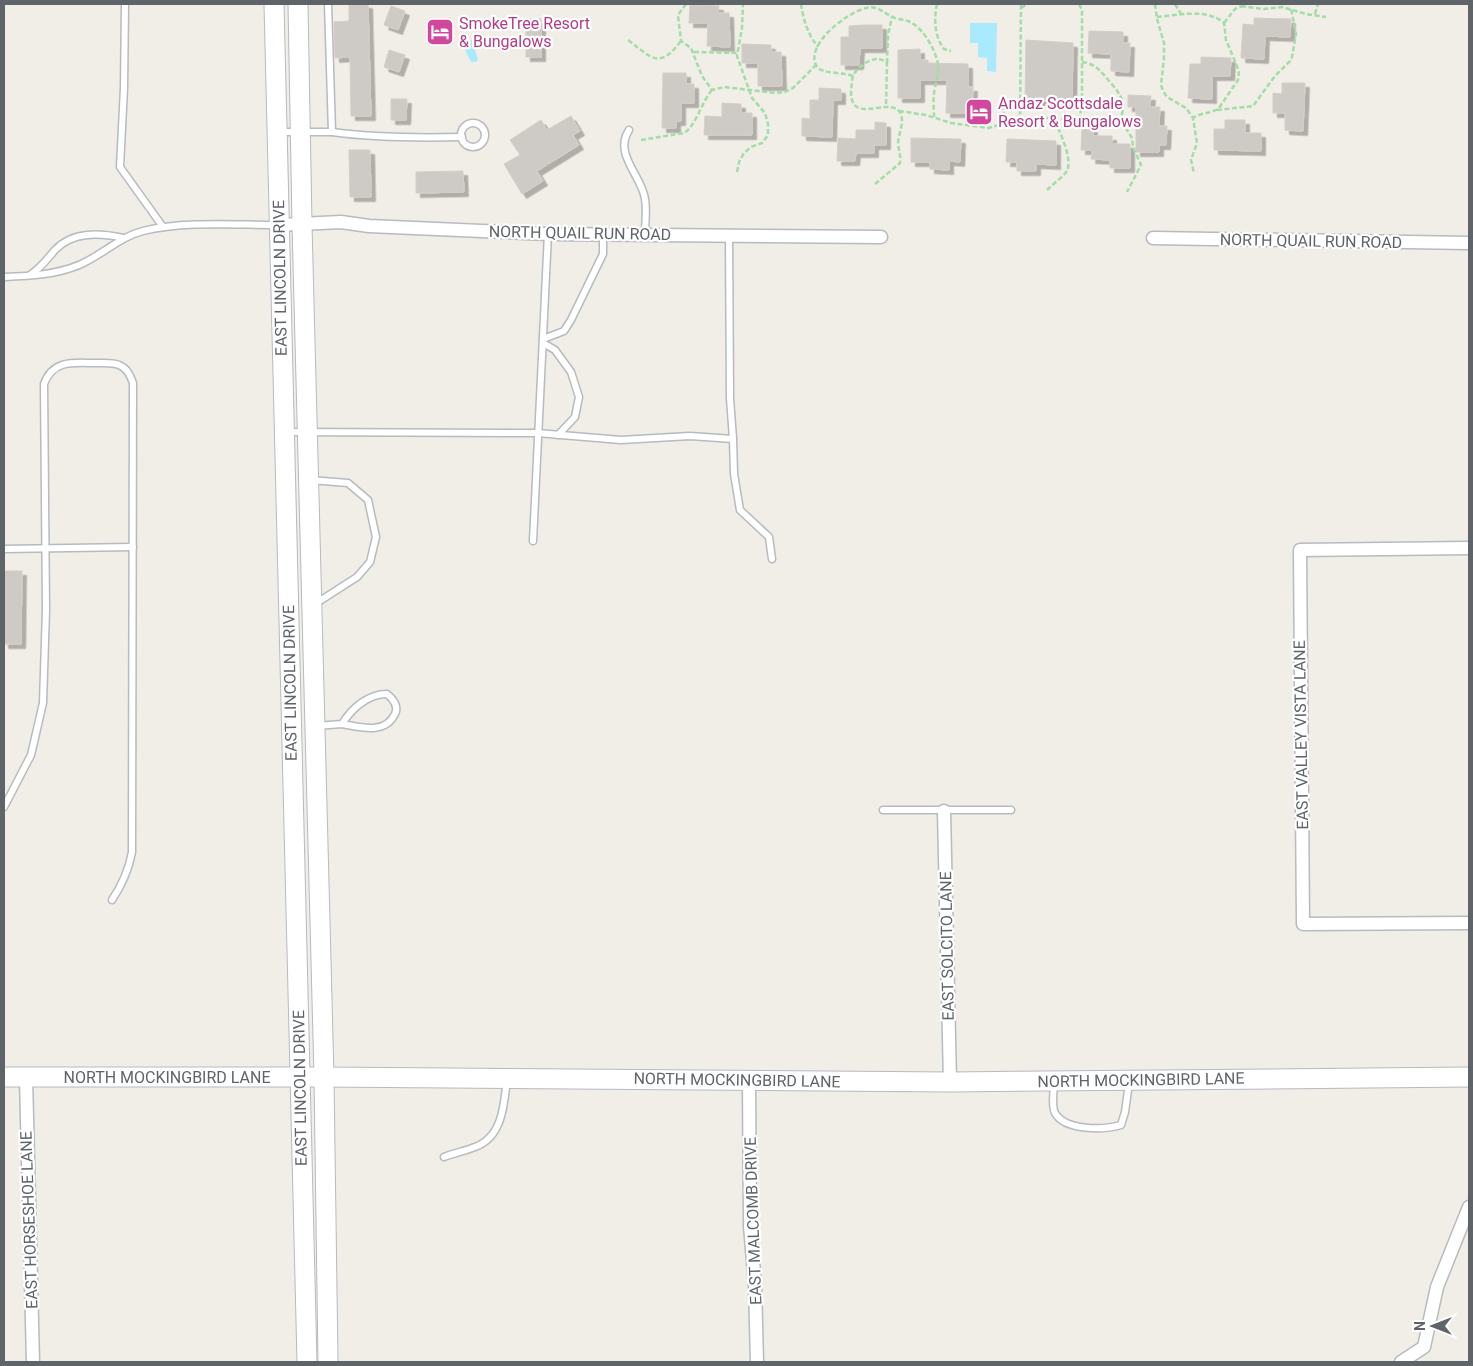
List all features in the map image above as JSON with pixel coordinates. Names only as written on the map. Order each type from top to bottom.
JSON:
[{"type":"main road","name":"EAST LINCOLN DRIVE","points":[[274,4],[307,1362]]},
{"type":"main road","name":"EAST LINCOLN DRIVE","points":[[298,4],[324,1077],[328,1362]]},
{"type":"main road","points":[[291,720],[315,724]]},
{"type":"main road","name":"NORTH MOCKINGBIRD LANE","points":[[4,1077],[324,1077],[950,1082],[1469,1077]]},
{"type":"street","name":"NORTH QUAIL RUN ROAD","points":[[279,225],[341,222],[369,226],[548,234],[880,237]]},
{"type":"street","name":"NORTH QUAIL RUN ROAD","points":[[1153,238],[1469,243]]},
{"type":"street","name":"EAST VALLEY VISTA LANE","points":[[1469,548],[1300,550],[1303,924],[1469,923]]},
{"type":"street","name":"EAST SOLCITO LANE","points":[[944,811],[950,1082]]},
{"type":"street","name":"EAST HORSESHOE LANE","points":[[26,1078],[33,1362]]},
{"type":"street","name":"EAST MALCOMB DRIVE","points":[[749,1080],[750,1226],[755,1285],[757,1362]]},
{"type":"street","points":[[1401,1362],[1424,1347],[1436,1286],[1469,1207]]},
{"type":"lane","points":[[125,4],[124,88],[120,167],[164,227]]},
{"type":"lane","points":[[328,4],[332,132]]},
{"type":"lane","points":[[629,130],[624,143],[626,159],[637,176],[645,199],[645,235]]},
{"type":"lane","points":[[277,132],[332,132],[368,137],[462,137]]},
{"type":"lane","points":[[4,277],[60,272],[80,265],[123,238],[141,231],[186,225],[279,225]]},
{"type":"lane","points":[[29,276],[40,269],[56,249],[65,242],[77,237],[89,234],[123,238]]},
{"type":"lane","points":[[532,541],[548,234]]},
{"type":"lane","points":[[543,341],[564,331],[571,320],[602,254],[603,235]]},
{"type":"lane","points":[[729,235],[730,398],[734,440],[734,474],[740,510],[769,537],[772,558]]},
{"type":"lane","points":[[543,341],[555,350],[571,372],[579,397],[575,417],[558,435]]},
{"type":"lane","points":[[4,807],[31,755],[43,703],[46,610],[44,384],[50,371],[70,363],[119,364],[126,369],[133,383],[132,852],[125,876],[112,900]]},
{"type":"lane","points":[[284,432],[537,433],[621,440],[690,436],[734,440]]},
{"type":"lane","points":[[309,480],[348,484],[368,500],[376,537],[370,562],[357,577],[312,606]]},
{"type":"lane","points":[[4,550],[133,547]]},
{"type":"lane","points":[[315,724],[342,724],[364,728],[383,727],[395,716],[397,711],[396,704],[387,694],[374,695],[352,711],[342,724]]},
{"type":"lane","points":[[883,810],[1011,810]]},
{"type":"lane","points":[[444,1157],[475,1147],[490,1136],[498,1124],[504,1109],[507,1078]]},
{"type":"lane","points":[[1054,1081],[1054,1111],[1060,1120],[1081,1127],[1110,1128],[1121,1125],[1129,1093],[1129,1080]]},
{"type":"path","points":[[628,40],[648,56],[656,59],[673,53],[681,42],[678,15],[686,4]]},
{"type":"path","points":[[736,172],[744,153],[762,142],[768,134],[766,113],[752,98],[739,64],[737,53],[742,28],[743,4]]},
{"type":"path","points":[[801,4],[805,22],[818,47]]},
{"type":"path","points":[[937,4],[935,20],[939,39],[944,49],[951,51]]},
{"type":"path","points":[[1020,122],[1021,4]]},
{"type":"path","points":[[1021,8],[1028,4]]},
{"type":"path","points":[[1079,4],[1082,10],[1082,94],[1080,119]]},
{"type":"path","points":[[1155,4],[1164,43],[1161,85],[1163,91],[1172,100],[1186,108],[1193,118],[1197,142],[1191,160],[1194,173]]},
{"type":"path","points":[[1175,4],[1181,14]]},
{"type":"path","points":[[1224,23],[1235,9],[1247,4]]},
{"type":"path","points":[[1315,15],[1318,4]]},
{"type":"path","points":[[853,76],[822,71],[816,64],[814,57],[828,32],[842,20],[867,6],[882,9],[892,17],[916,25],[930,43],[938,64],[934,94],[934,117]]},
{"type":"path","points":[[1241,6],[1253,9],[1291,8],[1326,17]]},
{"type":"path","points":[[1193,118],[1215,110],[1253,106],[1275,76],[1290,61],[1294,51],[1296,34],[1291,8]]},
{"type":"path","points":[[1157,17],[1181,14],[1210,16],[1224,23],[1226,40],[1237,64],[1238,80],[1215,110]]},
{"type":"path","points":[[886,107],[888,35],[892,17]]},
{"type":"path","points":[[681,42],[692,48],[702,76],[712,90]]},
{"type":"path","points":[[694,52],[737,53]]},
{"type":"path","points":[[887,63],[879,58],[872,59],[864,64],[853,76],[851,96],[853,103],[858,107],[866,109],[893,107],[900,111],[934,117],[951,123],[988,128],[1054,118],[1122,122],[1132,138],[1133,147],[1141,165],[1128,192]]},
{"type":"path","points":[[1082,62],[1099,69],[1121,95],[1123,110],[1119,121]]},
{"type":"path","points":[[641,140],[684,133],[693,124],[701,106],[712,90],[724,87],[775,94],[785,92],[794,88],[816,64]]},
{"type":"path","points":[[999,125],[1002,120],[1003,104]]},
{"type":"path","points":[[875,184],[900,163],[898,143],[902,117],[900,111]]},
{"type":"path","points":[[1047,190],[1066,172],[1068,166],[1065,147],[1054,118]]},
{"type":"water","points":[[970,23],[997,23],[996,72],[987,71],[987,58],[978,57],[978,43],[970,43]]},
{"type":"water","points":[[472,40],[476,45],[475,50],[478,59],[476,62],[471,62],[466,52],[465,44]]},
{"type":"building","points":[[349,4],[368,4],[371,116],[351,116],[350,57],[335,58],[334,22],[349,21]]},
{"type":"building","points":[[690,5],[719,6],[718,13],[729,13],[730,47],[707,46],[708,23],[689,23]]},
{"type":"building","points":[[391,6],[405,11],[398,30],[384,25]]},
{"type":"building","points":[[1254,18],[1291,19],[1290,37],[1265,36],[1264,59],[1241,58],[1243,24],[1254,25]]},
{"type":"building","points":[[526,19],[541,19],[541,57],[526,57]]},
{"type":"building","points":[[882,25],[882,48],[860,48],[859,65],[841,65],[841,37],[849,37],[849,26]]},
{"type":"building","points":[[1089,31],[1123,32],[1123,43],[1130,43],[1129,72],[1111,71],[1111,54],[1088,53]]},
{"type":"building","points":[[1026,40],[1073,43],[1072,102],[1025,101]]},
{"type":"building","points":[[742,44],[771,45],[771,52],[781,52],[782,86],[758,86],[758,63],[742,63]]},
{"type":"building","points":[[920,49],[920,60],[928,60],[928,63],[968,64],[968,87],[973,87],[972,113],[946,113],[947,80],[920,80],[920,98],[898,98],[898,50]]},
{"type":"building","points":[[389,50],[405,55],[399,72],[384,67]]},
{"type":"building","points":[[1201,57],[1231,58],[1230,76],[1212,76],[1212,99],[1188,98],[1190,64],[1201,64]]},
{"type":"building","points":[[663,73],[686,73],[686,84],[694,84],[694,103],[681,103],[681,121],[676,121],[676,128],[662,128]]},
{"type":"building","points":[[1282,83],[1305,83],[1303,131],[1285,130],[1285,113],[1273,113],[1273,93],[1282,94]]},
{"type":"building","points":[[819,88],[841,89],[841,100],[833,100],[832,137],[802,136],[802,118],[810,119],[810,100],[819,100]]},
{"type":"building","points":[[1128,95],[1151,96],[1150,107],[1160,107],[1159,126],[1167,126],[1166,145],[1159,145],[1159,152],[1136,152],[1136,107],[1128,107]]},
{"type":"building","points":[[391,99],[407,99],[406,120],[391,120]]},
{"type":"building","points":[[722,103],[741,104],[741,113],[752,113],[752,135],[704,135],[705,116],[722,117]]},
{"type":"building","points":[[571,116],[580,131],[573,135],[579,145],[537,171],[543,181],[522,194],[504,164],[520,155],[510,140],[541,120],[547,130]]},
{"type":"building","points":[[1225,120],[1245,120],[1245,133],[1261,133],[1261,151],[1214,150],[1214,129],[1225,129]]},
{"type":"building","points":[[875,122],[886,123],[886,145],[874,145],[874,153],[856,153],[855,161],[837,161],[838,138],[856,139],[856,130],[875,130]]},
{"type":"building","points":[[1082,127],[1093,128],[1093,136],[1112,136],[1112,144],[1130,144],[1130,168],[1110,168],[1110,160],[1091,159],[1092,150],[1081,150]]},
{"type":"building","points":[[911,138],[961,139],[960,162],[949,161],[949,170],[930,169],[930,162],[911,162]]},
{"type":"building","points":[[1007,139],[1056,141],[1056,165],[1036,164],[1036,171],[1017,171],[1017,162],[1006,162]]},
{"type":"building","points":[[349,150],[370,150],[371,197],[350,197]]},
{"type":"building","points":[[463,171],[464,192],[416,193],[416,172]]},
{"type":"building","points":[[4,571],[22,571],[21,644],[4,644]]},
{"type":"place","name":"SmokeTree Resort & Bungalows","points":[[440,32]]},
{"type":"place","name":"Andaz Scottsdale Resort & Bungalows","points":[[979,112]]}]
